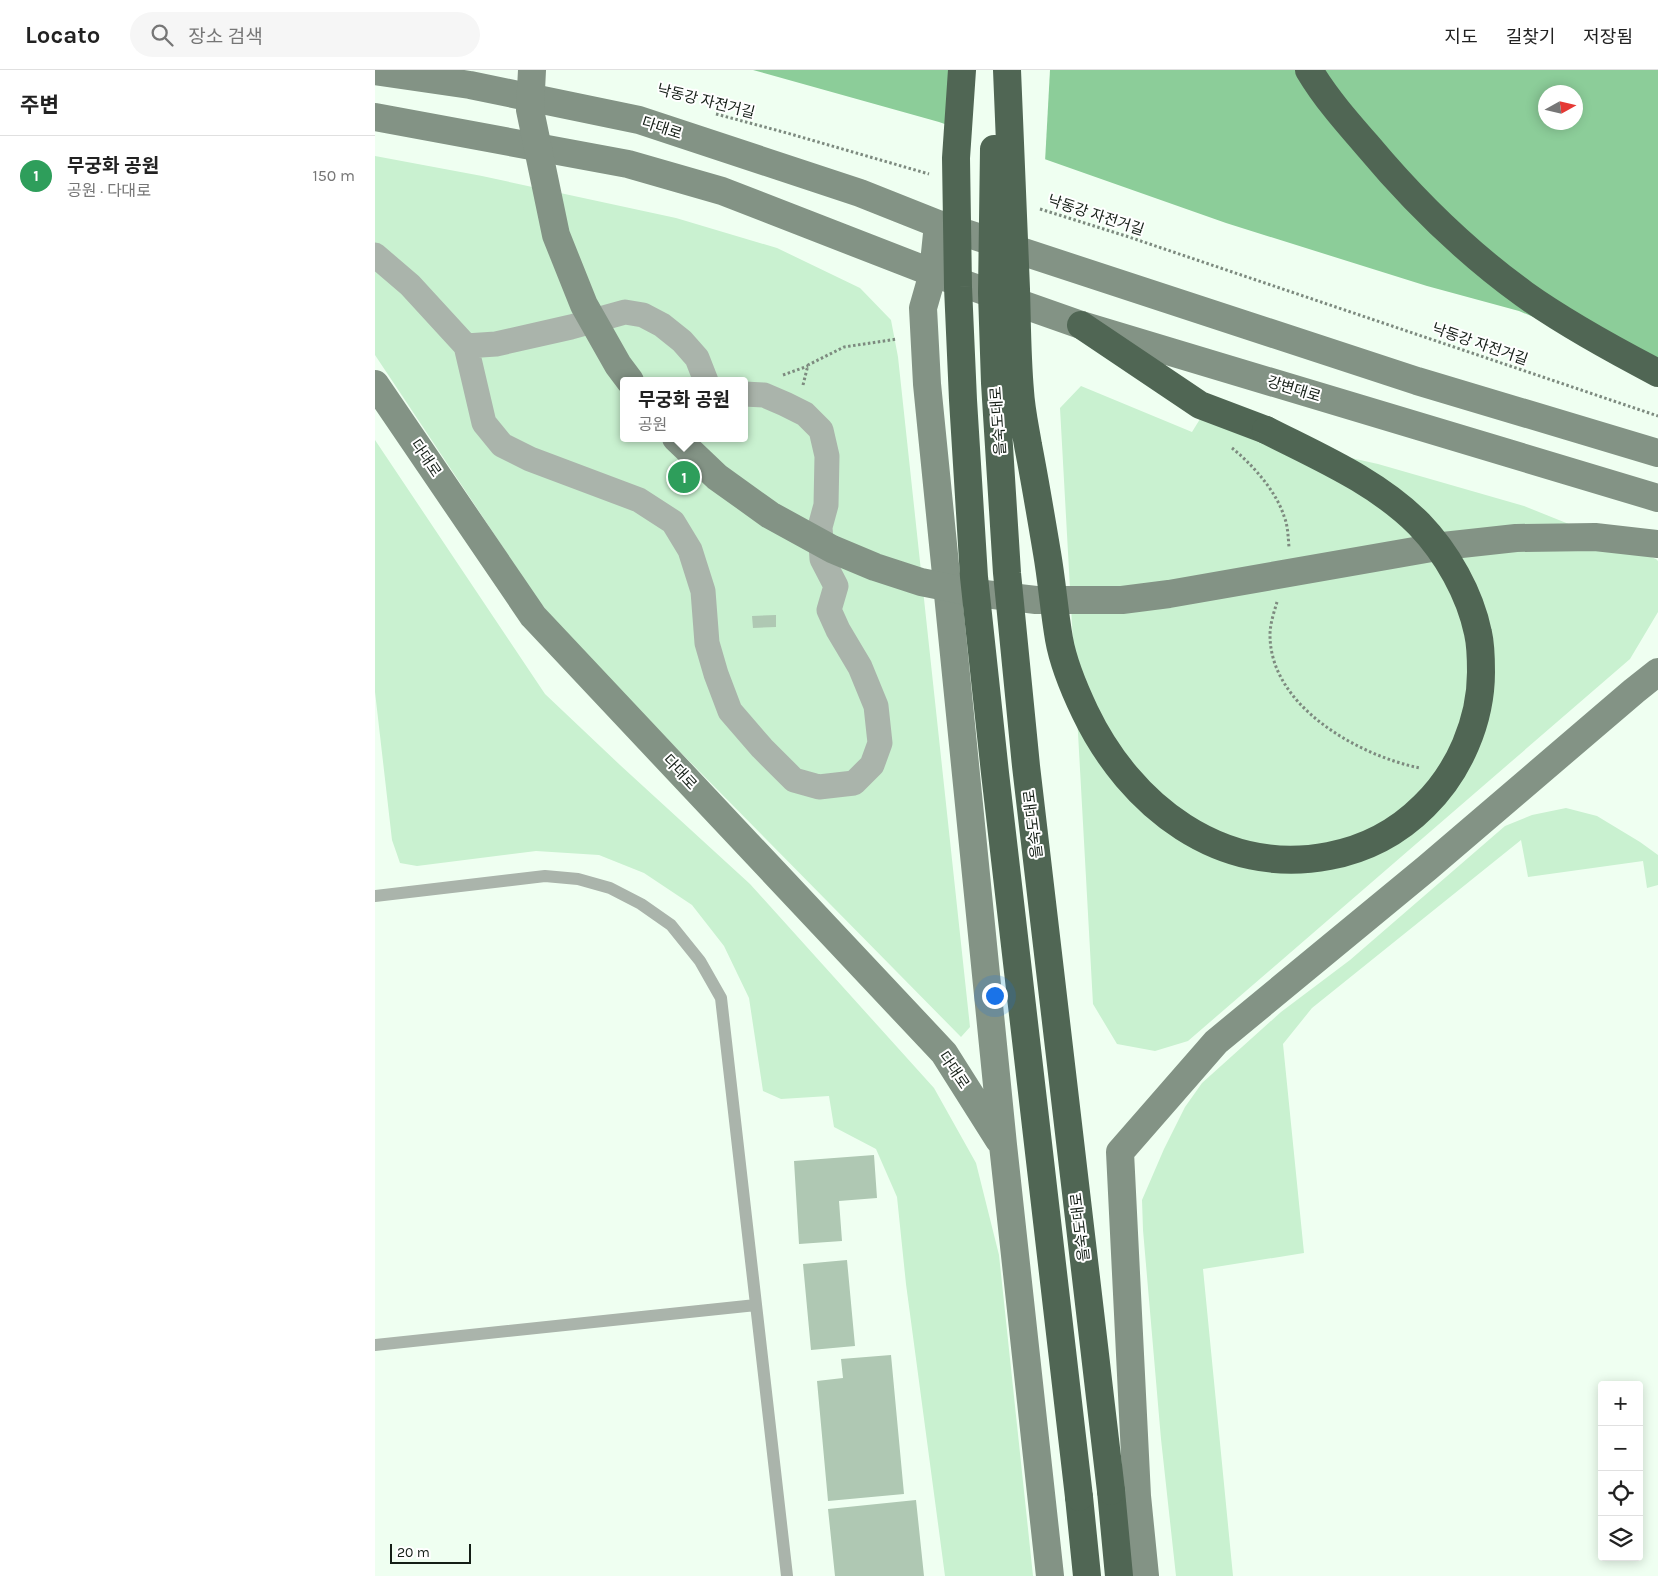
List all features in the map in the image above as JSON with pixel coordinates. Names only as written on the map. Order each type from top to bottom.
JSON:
[{"type":"highway","points":[[962,70],[956,158],[958,287],[974,577],[1087,1576]]},
{"type":"highway","name":"을숙도대로","points":[[1000,70],[996,102],[992,179],[992,293],[995,383],[1007,573],[1026,766],[1111,1492],[1119,1576]]},
{"type":"highway","points":[[1007,70],[1020,395],[1053,588],[1059,642],[1085,712],[1102,744],[1122,772],[1141,793],[1178,825],[1225,849],[1247,856],[1305,860],[1340,854],[1377,841],[1413,816],[1442,787],[1457,763],[1473,726],[1481,680],[1479,634],[1461,586],[1443,554],[1419,524],[1384,494],[1351,472],[1266,430],[1200,405],[1081,325]]},
{"type":"highway","points":[[1309,70],[1322,92],[1387,169],[1465,246],[1523,293],[1560,318],[1658,373]]},
{"type":"main road","points":[[532,70],[530,110],[556,235],[584,305],[626,377]]},
{"type":"main road","name":"다대로","points":[[375,71],[470,85],[639,120],[860,193],[938,224]]},
{"type":"main road","points":[[375,117],[628,164],[723,191],[933,274]]},
{"type":"main road","points":[[1050,1576],[1003,1145],[927,384],[923,308],[933,274],[938,224],[1417,381],[1658,453]]},
{"type":"main road","name":"강변대로","points":[[933,274],[1081,325],[1658,498]]},
{"type":"main road","name":"다대로","points":[[375,384],[533,616],[944,1053],[1003,1145]]},
{"type":"main road","points":[[680,442],[717,477],[770,515],[832,549],[875,567],[921,582],[976,593],[1035,600],[1122,600],[1443,546],[1516,538],[1595,537],[1658,544]]},
{"type":"main road","points":[[1145,1576],[1137,1496],[1120,1152],[1216,1042],[1427,868],[1658,672]]},
{"type":"street","points":[[375,255],[409,285],[466,346],[484,423],[502,445],[530,459],[639,500],[673,522],[690,550],[703,591],[707,643],[716,674],[730,710],[762,748],[794,780],[819,787],[854,783],[872,765],[881,743],[876,706],[860,667],[838,630],[829,610],[836,586],[822,559],[820,526],[826,504],[827,456],[821,430],[799,411],[764,395],[748,394]]},
{"type":"street","points":[[466,346],[496,344],[571,327],[625,312],[643,315],[662,325],[697,358],[704,377]]},
{"type":"lane","points":[[375,896],[545,876],[577,878],[610,888],[641,904],[671,925],[700,960],[721,998],[787,1576]]},
{"type":"lane","points":[[375,1345],[757,1305]]},
{"type":"path","name":"낙동강 자전거길","points":[[710,113],[797,135],[938,177]]},
{"type":"path","name":"낙동강 자전거길","points":[[1032,206],[1658,416]]},
{"type":"path","points":[[799,411],[803,384],[809,365],[844,347],[903,339]]},
{"type":"path","points":[[1227,444],[1253,467],[1279,504],[1287,523],[1288,557]]},
{"type":"path","points":[[1277,599],[1270,635],[1273,656],[1284,681],[1300,703],[1336,733],[1356,746],[1408,766],[1422,768]]},
{"type":"shaded area","points":[[753,70],[1658,70],[1658,369],[1519,311],[1427,286],[1226,223],[939,122]]},
{"type":"shaded area","points":[[375,156],[482,176],[676,218],[777,248],[860,288],[891,320],[898,357],[970,1027],[961,1037],[568,638],[536,597],[375,355]]},
{"type":"shaded area","points":[[1081,386],[1192,432],[1200,419],[1247,435],[1378,464],[1524,506],[1658,561],[1658,612],[1630,659],[1188,1041],[1155,1051],[1117,1044],[1093,1004],[1060,408]]},
{"type":"shaded area","points":[[375,440],[545,694],[750,884],[934,1088],[976,1163],[999,1255],[1033,1576],[945,1576],[906,1284],[897,1197],[876,1149],[834,1127],[829,1096],[781,1099],[763,1091],[749,998],[724,946],[692,905],[644,873],[599,855],[536,851],[417,866],[400,863],[392,840],[375,692]]},
{"type":"shaded area","points":[[1566,808],[1597,816],[1658,855],[1658,885],[1647,888],[1643,861],[1528,877],[1521,840],[1312,1008],[1283,1044],[1304,1253],[1203,1269],[1233,1576],[1176,1576],[1161,1439],[1142,1200],[1185,1107],[1202,1083],[1281,1012],[1350,960],[1505,826],[1532,815]]},
{"type":"pier","points":[[957,70],[1050,70],[1045,162],[954,130]]},
{"type":"building","points":[[776,615],[776,627],[753,628],[752,616]]},
{"type":"building","points":[[874,1155],[877,1198],[839,1201],[842,1241],[799,1244],[794,1161]]},
{"type":"building","points":[[847,1260],[855,1346],[811,1350],[803,1264]]},
{"type":"building","points":[[891,1355],[904,1494],[828,1501],[817,1381],[843,1378],[841,1359]]},
{"type":"building","points":[[916,1500],[924,1576],[835,1576],[828,1509]]},
{"type":"place","name":"무궁화 공원","points":[[684,477]]}]
